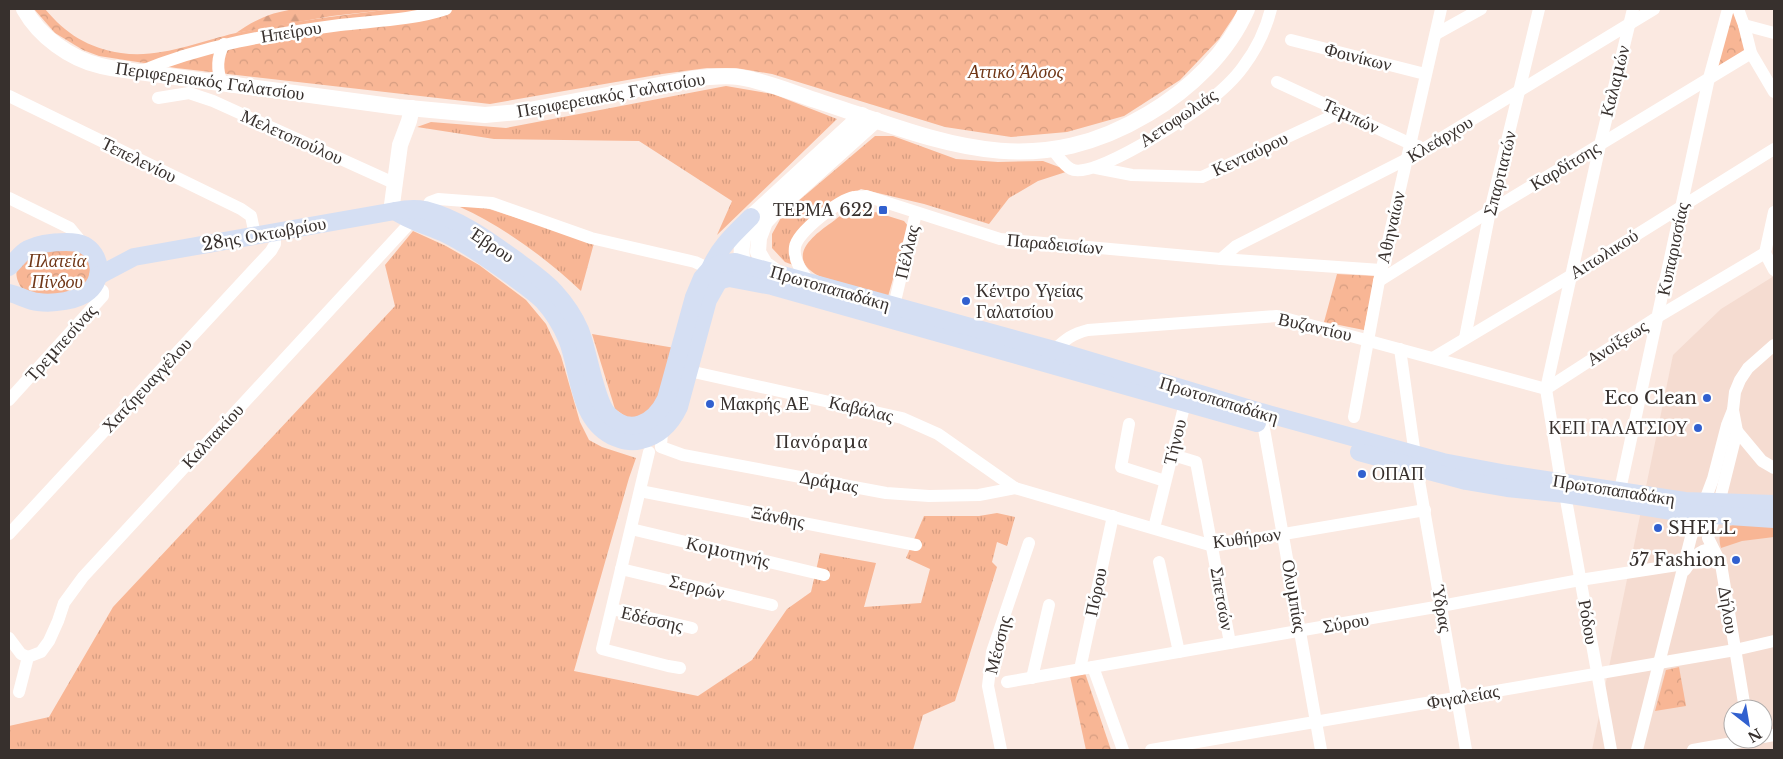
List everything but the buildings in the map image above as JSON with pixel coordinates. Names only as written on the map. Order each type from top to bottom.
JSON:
[{"type":"main road","name":"28ης Οκτωβρίου","points":[[134,257],[88,247],[75,242],[53,241],[27,249],[20,255],[11,265],[12,280],[16,294],[30,301],[62,301],[88,292],[97,280],[134,257],[275,232],[397,205]]},
{"type":"main road","name":"Έβρου","points":[[397,205],[424,210],[453,221],[482,236],[554,291],[566,305],[580,332],[604,408],[615,420],[625,425],[642,424],[653,418],[662,408],[694,297],[702,278],[710,269],[722,246],[752,217]]},
{"type":"main road","name":"Έβρου","points":[[397,205],[437,230],[462,242],[543,301],[560,324],[568,340],[586,405],[594,422],[613,436],[628,442],[634,441]]},
{"type":"main road","points":[[88,247],[98,264],[97,280]]},
{"type":"main road","points":[[710,269],[727,262],[742,263]]},
{"type":"main road","name":"Πρωτοπαπαδάκη","points":[[742,263],[810,282],[892,312],[1185,403],[1262,419]]},
{"type":"main road","points":[[634,441],[661,439],[672,421],[679,407],[708,300],[714,288],[723,279],[747,280]]},
{"type":"main road","name":"Πρωτοπαπαδάκη","points":[[747,280],[1054,350],[1262,419],[1416,462],[1466,481],[1507,488],[1620,490],[1710,508]]},
{"type":"main road","name":"Πρωτοπαπαδάκη","points":[[1563,488],[1684,513],[1710,508],[1774,504]]},
{"type":"main road","points":[[1710,508],[1774,518]]},
{"type":"street","name":"Περιφερειακός Γαλατσίου","points":[[24,9],[28,17],[43,34],[72,55],[100,66],[139,72],[405,107],[485,115],[510,113],[690,78],[714,76],[739,77],[869,117],[934,140],[980,150],[1007,152],[1053,150],[1079,144],[1108,134],[1136,121],[1165,104],[1208,67],[1228,42],[1247,9]]},
{"type":"street","name":"Ηπείρου","points":[[139,72],[169,60],[224,44],[270,35],[413,16],[446,9]]},
{"type":"street","name":"Αετοφωλιάς","points":[[1053,150],[1072,170],[1082,171],[1096,168],[1184,119],[1225,87],[1244,66],[1263,34],[1271,9]]},
{"type":"street","name":"Αθηναίων","points":[[1354,417],[1380,275],[1441,9]]},
{"type":"street","points":[[1436,34],[1481,9]]},
{"type":"street","name":"Σπαρτιατών","points":[[1465,338],[1490,211],[1539,9]]},
{"type":"street","name":"Καλαμών","points":[[1546,388],[1600,145],[1633,9]]},
{"type":"street","name":"Κλεάρχου","points":[[1221,259],[1236,246],[1407,159],[1654,9]]},
{"type":"street","name":"Κυπαρισσίας","points":[[1620,490],[1709,78],[1728,9]]},
{"type":"street","points":[[1738,9],[1751,53],[1774,92]]},
{"type":"street","points":[[1744,25],[1774,33]]},
{"type":"street","name":"Φοινίκων","points":[[1291,40],[1426,74]]},
{"type":"street","points":[[222,83],[218,67],[220,52],[224,44]]},
{"type":"street","name":"Καρδίτσης","points":[[1380,275],[1490,211],[1751,53]]},
{"type":"street","name":"Τεμπών","points":[[1277,82],[1411,144],[1425,148]]},
{"type":"street","name":"Μελετοπούλου","points":[[158,98],[189,93],[214,101],[397,205]]},
{"type":"street","name":"Τεπελενίου","points":[[9,96],[241,209],[250,216],[256,235]]},
{"type":"street","points":[[397,205],[400,145],[409,121],[405,107]]},
{"type":"street","name":"Κενταύρου","points":[[1096,168],[1132,175],[1202,177],[1341,112]]},
{"type":"street","points":[[747,280],[741,251],[743,234],[752,217],[869,117]]},
{"type":"street","points":[[778,273],[765,264],[758,252],[759,238],[765,222],[869,117]]},
{"type":"street","name":"Αιτωλικού","points":[[1433,358],[1572,275],[1774,149]]},
{"type":"street","name":"Παραδεισίων","points":[[810,282],[797,262],[794,248],[799,237],[841,203],[853,197],[866,196],[1000,239],[1380,275]]},
{"type":"street","points":[[9,198],[70,228],[88,247]]},
{"type":"street","points":[[424,210],[430,202],[438,199],[492,203],[591,238],[695,262],[710,269]]},
{"type":"street","name":"Καλπακίου","points":[[28,657],[41,652],[49,641],[64,603],[83,577],[409,224],[397,205]]},
{"type":"street","points":[[1774,212],[1765,253],[1774,270]]},
{"type":"street","name":"Πέλλας","points":[[892,312],[916,213]]},
{"type":"street","name":"Χατζηευαγγέλου","points":[[9,534],[271,251],[275,244],[275,232]]},
{"type":"street","name":"Ανοίξεως","points":[[1546,388],[1659,316],[1765,253]]},
{"type":"street","name":"Τρεμπεσίνας","points":[[9,400],[103,296],[103,291],[97,280]]},
{"type":"street","name":"Βυζαντίου","points":[[1054,350],[1066,338],[1088,330],[1277,316],[1546,388]]},
{"type":"street","points":[[1637,750],[1684,564],[1710,508],[1737,431],[1734,410],[1735,392],[1748,368],[1774,345]]},
{"type":"street","name":"Ύδρας","points":[[1400,349],[1416,462],[1466,750]]},
{"type":"street","name":"Καβάλας","points":[[689,371],[902,418],[938,434],[1015,488]]},
{"type":"street","name":"Ρόδου","points":[[1546,388],[1611,750]]},
{"type":"street","name":"Τήνου","points":[[1154,528],[1185,403]]},
{"type":"street","points":[[1710,508],[1713,479],[1727,425],[1734,410]]},
{"type":"street","name":"Ολυμπίας","points":[[1262,419],[1321,750]]},
{"type":"street","name":"Τήνου","points":[[1129,424],[1121,467],[1165,481]]},
{"type":"street","points":[[1737,431],[1762,461],[1774,468]]},
{"type":"street","points":[[661,439],[649,452],[602,649],[680,668]]},
{"type":"street","name":"Δράμας","points":[[661,439],[683,455],[886,493],[929,496],[979,495],[1015,488]]},
{"type":"street","name":"Έβρου","points":[[634,441],[649,452]]},
{"type":"street","name":"Σπετσών","points":[[1173,455],[1196,462],[1230,643]]},
{"type":"street","name":"Κυθήρων","points":[[1015,488],[1213,546],[1425,510]]},
{"type":"street","name":"Ξάνθης","points":[[640,491],[916,545]]},
{"type":"street","name":"Δήλου","points":[[1710,508],[1708,538],[1721,564],[1743,699]]},
{"type":"street","name":"Πόρου","points":[[1086,668],[1113,516]]},
{"type":"street","name":"Κομοτηνής","points":[[631,529],[824,575]]},
{"type":"street","name":"Μέσσης","points":[[1001,750],[988,686],[992,652],[1029,543]]},
{"type":"street","points":[[1680,579],[1685,569],[1697,555],[1708,549],[1713,550]]},
{"type":"street","points":[[1159,562],[1179,652]]},
{"type":"street","name":"Σύρου","points":[[1007,682],[1580,580],[1684,564]]},
{"type":"street","name":"Σερρών","points":[[621,569],[772,605]]},
{"type":"street","points":[[1032,678],[1049,605]]},
{"type":"street","name":"Εδέσσης","points":[[612,609],[692,628]]},
{"type":"street","points":[[9,638],[21,654],[28,657],[19,692]]},
{"type":"street","name":"Φιγαλείας","points":[[1151,750],[1735,650],[1774,641]]},
{"type":"street","points":[[1086,668],[1123,750]]},
{"type":"street","points":[[1693,750],[1723,746]]},
{"type":"shaded area","points":[[1774,276],[1774,750],[1592,750],[1673,355],[1721,309]]},
{"type":"green space","name":"Αττικό Άλσος","points":[[34,9],[45,9],[70,33],[98,48],[121,53],[150,54],[275,25],[394,9],[1239,9],[1219,39],[1180,80],[1124,116],[1067,132],[1011,137],[945,127],[772,74],[736,68],[707,68],[662,74],[490,104],[176,68],[99,56],[83,50],[55,33]]},
{"type":"green space","points":[[296,9],[394,9],[332,16],[236,33],[264,17]]},
{"type":"green space","points":[[1728,9],[1738,9],[1751,53],[1709,78]]},
{"type":"green space","points":[[726,86],[773,94],[837,119],[717,235],[732,201],[639,141],[494,139],[417,127],[431,122],[506,128]]},
{"type":"green space","points":[[875,136],[893,136],[956,159],[998,162],[1043,161],[1072,170],[1038,181],[1009,198],[989,224],[924,204],[861,189],[833,205],[800,230],[793,265],[785,262],[772,248],[772,234],[783,214]]},
{"type":"green space","points":[[460,207],[483,207],[594,243],[581,291],[524,244],[493,224]]},
{"type":"green space","points":[[859,207],[904,221],[908,226],[887,300],[819,276],[809,269],[804,262],[805,248],[816,234],[844,213]]},
{"type":"green space","points":[[413,231],[446,246],[479,265],[526,300],[546,324],[561,356],[580,422],[589,440],[602,447],[636,458],[574,671],[698,696],[752,660],[787,609],[811,592],[820,553],[876,563],[864,607],[921,603],[930,569],[906,558],[924,516],[979,516],[997,513],[1015,517],[1007,546],[997,542],[992,562],[997,567],[955,701],[923,715],[913,750],[9,750],[9,726],[49,717],[113,607],[395,306],[385,265]]},
{"type":"green space","name":"Πλατεία Πίνδου","points":[[53,246],[89,254],[91,283],[62,297],[25,293],[16,274],[18,267],[28,257]]},
{"type":"green space","points":[[1337,274],[1375,276],[1364,330],[1324,322]]},
{"type":"green space","points":[[592,334],[675,348],[662,397],[648,416],[629,419],[615,409]]},
{"type":"green space","points":[[1736,524],[1774,526],[1774,537],[1742,541],[1721,548],[1720,534],[1727,527]]},
{"type":"green space","points":[[1679,667],[1686,706],[1655,711],[1666,670]]},
{"type":"green space","points":[[1085,673],[1111,750],[1086,750],[1070,676]]},
{"type":"place","name":"ΤΕΡΜΑ 622","points":[[883,210]]},
{"type":"place","name":"Κέντρο Υγείας Γαλατσίου","points":[[966,301]]},
{"type":"place","name":"Eco Clean","points":[[1707,398]]},
{"type":"place","name":"Μακρής ΑΕ","points":[[710,404]]},
{"type":"place","name":"ΚΕΠ ΓΑΛΑΤΣΙΟΥ","points":[[1698,428]]},
{"type":"place","name":"ΟΠΑΠ","points":[[1362,474]]},
{"type":"place","name":"SHELL","points":[[1658,528]]},
{"type":"place","name":"57 Fashion","points":[[1736,560]]},
{"type":"district","name":"Πανόραμα","points":[[822,441]]}]
